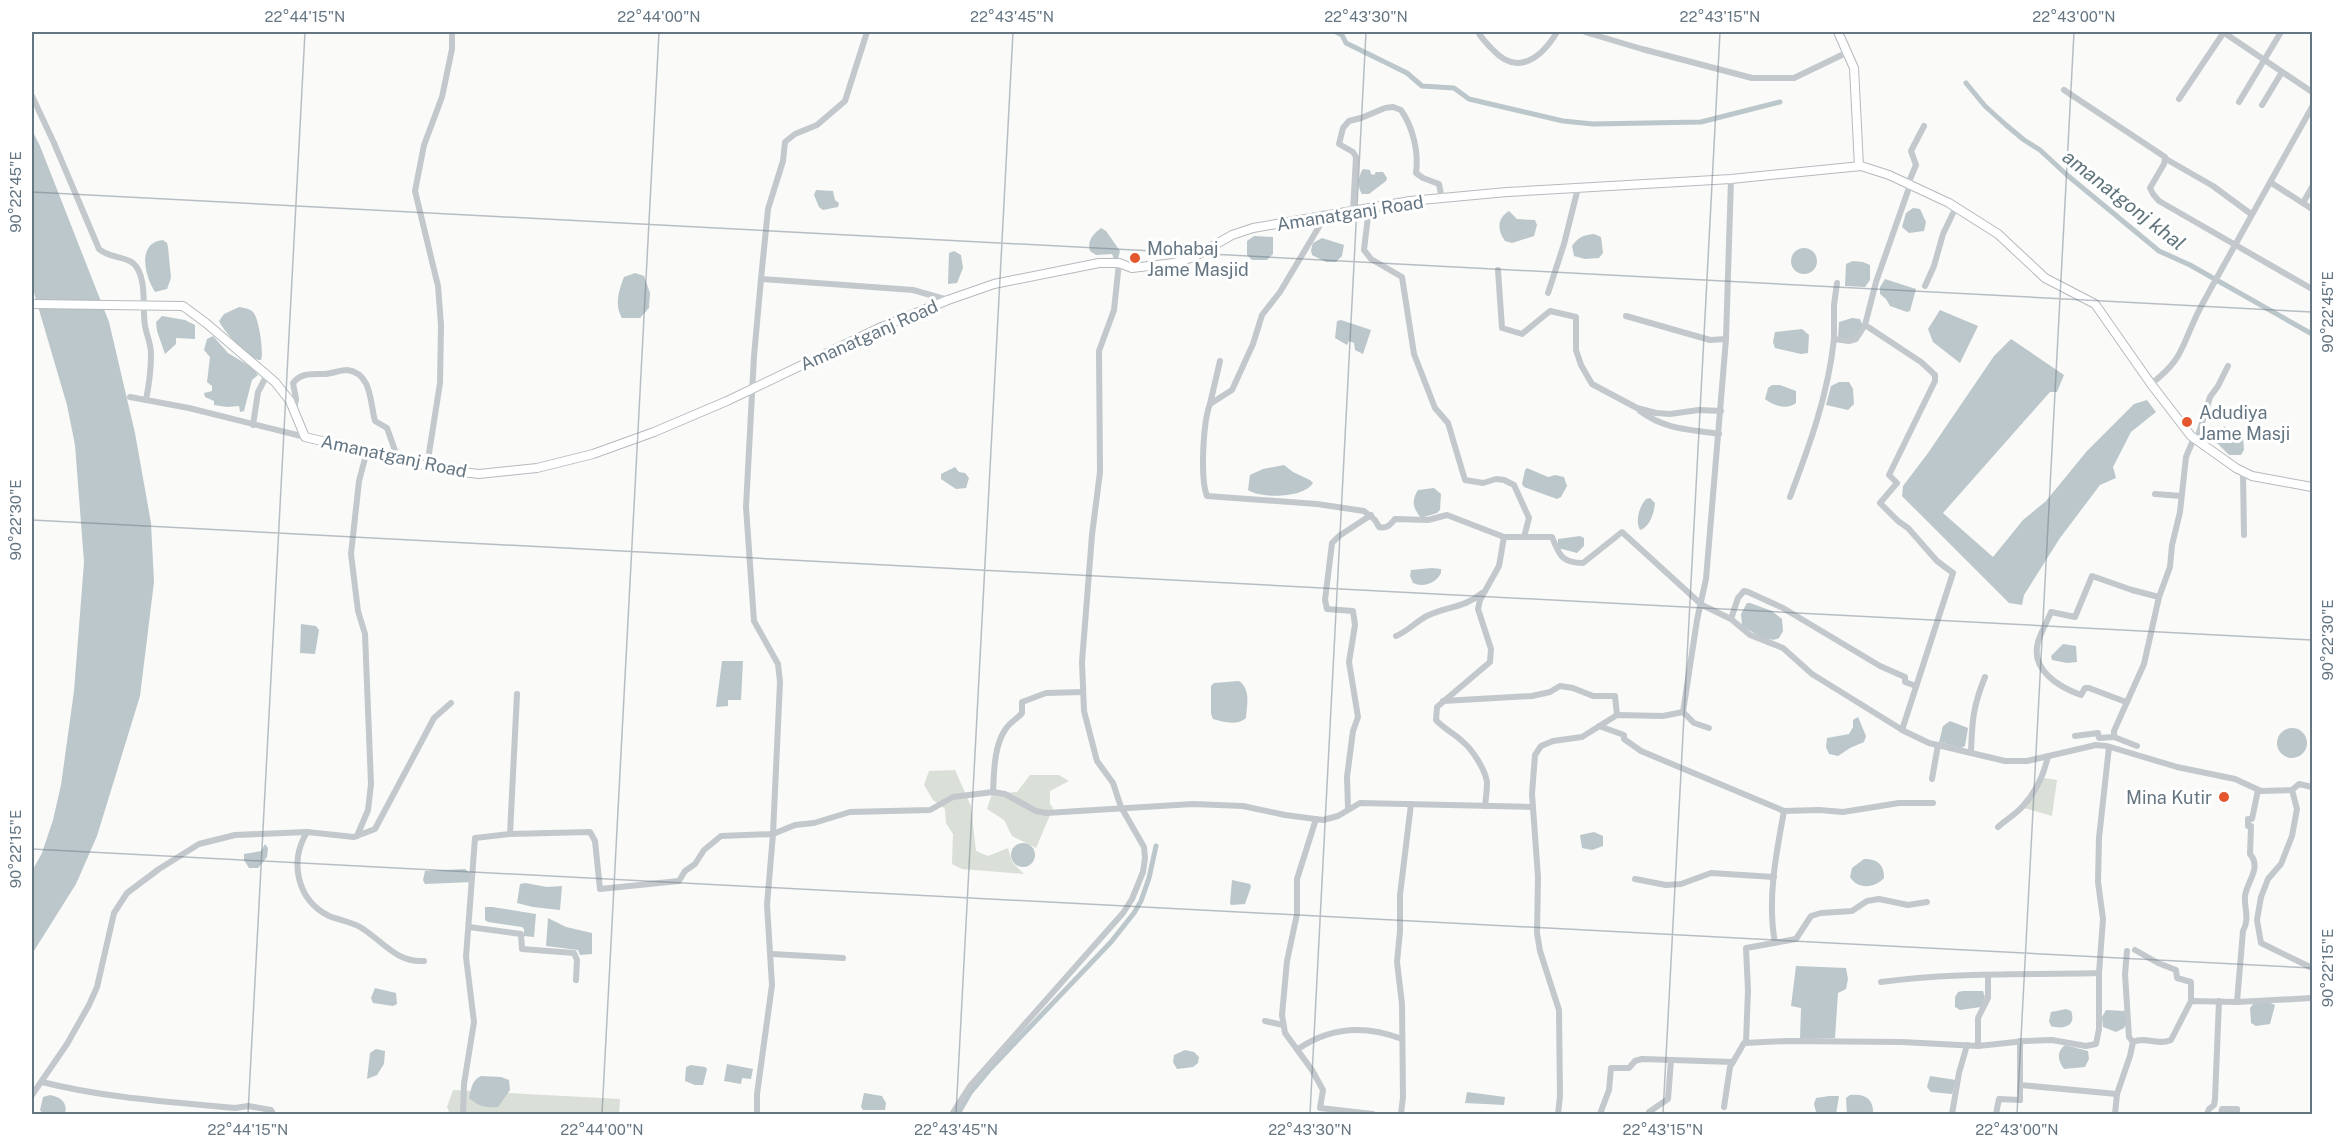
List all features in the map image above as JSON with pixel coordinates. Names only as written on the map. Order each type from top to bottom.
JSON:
[{"type":"main road","points":[[1838,32],[1854,68],[1858,165]]},
{"type":"main road","name":"Amanatganj Road","points":[[32,304],[183,306],[267,375],[285,393],[305,437],[465,474],[537,468],[593,454],[654,432],[753,388],[825,352],[948,300],[994,284],[1099,263],[1119,263],[1132,268],[1174,263],[1194,257],[1232,235],[1253,228],[1410,201],[1507,192],[1731,179],[1858,165],[1956,207],[1998,234],[2044,278],[2095,304],[2102,310],[2151,384],[2195,439],[2243,471],[2259,477],[2313,487]]},
{"type":"street","points":[[427,466],[440,383],[441,325],[438,286],[416,191],[424,145],[442,97],[452,49],[452,32]]},
{"type":"street","points":[[757,1114],[757,1094],[772,985],[768,905],[780,682],[778,664],[754,621],[746,507],[761,279],[768,209],[783,161],[785,142],[795,134],[817,125],[845,101],[867,32]]},
{"type":"street","points":[[1478,32],[1501,59],[1515,64],[1530,61],[1545,49],[1557,32]]},
{"type":"street","points":[[1585,32],[1752,78],[1794,78],[1848,52]]},
{"type":"street","points":[[2179,99],[2223,32],[2313,92]]},
{"type":"street","points":[[2239,102],[2281,32]]},
{"type":"street","points":[[2262,105],[2282,72]]},
{"type":"street","points":[[2064,90],[2158,151],[2166,159],[2213,186],[2252,214]]},
{"type":"street","points":[[32,96],[99,249],[104,254],[131,262],[140,273],[145,305],[145,325],[151,350],[151,371],[146,400]]},
{"type":"street","points":[[1353,211],[1356,158],[1353,152],[1339,144],[1342,128],[1349,121],[1393,107],[1401,110],[1411,130],[1416,153],[1416,173],[1439,184],[1442,189],[1442,199]]},
{"type":"street","points":[[2151,384],[2178,358],[2210,290],[2313,107]]},
{"type":"street","points":[[1834,339],[1849,341],[1856,339],[1865,325],[1876,282],[1916,165],[1911,152],[1924,126]]},
{"type":"street","points":[[2166,159],[2150,188],[2153,195],[2200,226],[2313,289]]},
{"type":"street","points":[[1683,712],[1697,620],[1706,579],[1726,339],[1731,179]]},
{"type":"street","points":[[2270,183],[2313,209]]},
{"type":"street","points":[[2304,203],[2313,187]]},
{"type":"street","points":[[1548,293],[1578,188]]},
{"type":"street","points":[[1925,286],[1934,266],[1943,234],[1956,207]]},
{"type":"street","points":[[1369,208],[1364,250],[1371,259],[1402,277],[1414,354],[1436,408],[1448,423],[1465,480],[1483,483],[1496,479],[1514,485],[1529,518],[1524,537]]},
{"type":"street","points":[[1210,404],[1232,390],[1253,344],[1262,315],[1280,292],[1326,216]]},
{"type":"street","points":[[952,1114],[970,1086],[1039,1011],[1123,913],[1132,899],[1143,872],[1144,847],[1120,807],[1113,783],[1097,761],[1084,711],[1083,692],[1082,662],[1092,535],[1100,472],[1099,351],[1114,310],[1119,263]]},
{"type":"street","points":[[1498,270],[1502,328],[1522,334],[1550,311],[1576,317],[1576,350],[1581,365],[1592,384],[1637,408],[1656,422],[1674,428],[1719,434]]},
{"type":"street","points":[[761,279],[913,290],[948,300]]},
{"type":"street","points":[[1790,497],[1817,427],[1831,365],[1837,283]]},
{"type":"street","points":[[1626,316],[1710,340],[1726,339]]},
{"type":"street","points":[[1865,325],[1921,362],[1935,375],[1935,381],[1889,475],[1897,483],[1881,503],[1908,528],[1937,561],[1953,573],[1902,730]]},
{"type":"street","points":[[1220,361],[1204,423],[1203,445],[1207,496],[1317,504],[1364,511],[1371,515],[1379,527],[1384,528],[1395,519],[1428,520],[1447,515],[1504,537],[1552,537],[1559,554],[1570,563],[1583,563],[1622,532],[1701,605],[1731,619],[1749,635],[1783,648],[1812,674],[1902,730],[1938,745],[2005,761],[2027,761],[2096,745],[2177,767],[2235,779],[2259,790],[2292,790],[2299,784],[2313,788]]},
{"type":"street","points":[[2114,737],[2116,722],[2144,664],[2159,597],[2170,567],[2172,545],[2180,512],[2186,457],[2210,397],[2228,366]]},
{"type":"street","points":[[294,410],[296,399],[293,383],[297,378],[306,374],[327,374],[346,370],[358,374],[369,388],[375,421],[387,428],[398,459]]},
{"type":"street","points":[[253,425],[258,392],[267,375]]},
{"type":"street","points":[[130,397],[189,408],[305,437]]},
{"type":"street","points":[[1637,408],[1670,414],[1680,411],[1721,411]]},
{"type":"street","points":[[357,836],[368,810],[371,784],[365,634],[358,610],[351,554],[359,481],[367,451]]},
{"type":"street","points":[[2243,471],[2244,535]]},
{"type":"street","points":[[2155,494],[2181,496]]},
{"type":"street","points":[[1348,808],[1347,777],[1353,731],[1358,717],[1349,662],[1355,625],[1353,611],[1326,607],[1326,590],[1332,543],[1371,515]]},
{"type":"street","points":[[1485,806],[1487,780],[1471,749],[1442,728],[1436,720],[1437,707],[1490,662],[1491,649],[1478,609],[1480,600],[1502,556],[1504,537]]},
{"type":"street","points":[[2126,702],[2089,688],[2085,688],[2081,695],[2060,685],[2040,667],[2036,654],[2037,644],[2051,611],[2075,617],[2092,576],[2159,597]]},
{"type":"street","points":[[1396,636],[1407,632],[1426,616],[1473,601],[1487,589]]},
{"type":"street","points":[[1731,619],[1740,594],[1744,591],[1748,592],[1815,626],[1880,666],[1905,677],[1905,682],[1916,686]]},
{"type":"street","points":[[1971,753],[1972,718],[1975,702],[1985,677]]},
{"type":"street","points":[[1443,701],[1532,696],[1550,692],[1560,686],[1573,688],[1593,696],[1615,696],[1617,715]]},
{"type":"street","points":[[993,792],[1000,739],[1005,729],[1022,713],[1022,702],[1046,693],[1083,692]]},
{"type":"street","points":[[510,834],[517,694]]},
{"type":"street","points":[[32,1095],[67,1044],[89,1005],[97,987],[114,913],[127,893],[159,869],[199,844],[235,835],[307,832],[357,836],[375,829],[434,718],[451,703]]},
{"type":"street","points":[[1558,1114],[1560,1096],[1558,1010],[1540,951],[1538,933],[1538,877],[1532,783],[1534,755],[1541,746],[1553,741],[1582,737],[1617,715],[1663,716],[1683,712]]},
{"type":"street","points":[[1683,712],[1694,723],[1709,728]]},
{"type":"street","points":[[1599,726],[1624,735],[1624,739],[1641,750],[1784,811],[1843,812],[1899,803],[1934,803]]},
{"type":"street","points":[[2075,736],[2098,733],[2099,738],[2114,737],[2137,746]]},
{"type":"street","points":[[1932,779],[1938,745]]},
{"type":"street","points":[[1746,1043],[1834,1041],[1978,1046],[2052,1040],[2091,1047],[2096,1044],[2099,1029],[2099,973],[2103,919],[2097,882],[2099,838],[2109,747]]},
{"type":"street","points":[[1998,827],[2023,807],[2036,788],[2048,756]]},
{"type":"street","points":[[2237,1002],[2243,931],[2246,927],[2245,896],[2255,872],[2254,858],[2250,854],[2251,826],[2248,826],[2248,819],[2252,819],[2259,790]]},
{"type":"street","points":[[2292,790],[2297,809],[2292,836],[2281,864],[2268,879],[2261,897],[2257,920],[2261,943],[2313,968]]},
{"type":"street","points":[[463,1114],[464,1084],[474,1022],[466,957],[475,838],[510,834],[591,832],[595,841],[600,889],[680,880],[704,850],[721,836],[773,834],[795,825],[814,823],[850,812],[930,810],[953,797],[993,792],[1005,794],[1036,812],[1046,813],[1083,812],[1120,807],[1142,808],[1170,804],[1233,805],[1316,819],[1329,819],[1360,803],[1533,807]]},
{"type":"street","points":[[1401,1114],[1403,1097],[1402,1004],[1397,962],[1400,895],[1411,804]]},
{"type":"street","points":[[1775,943],[1773,932],[1774,877],[1776,850],[1784,811]]},
{"type":"street","points":[[1316,819],[1297,879],[1298,902],[1283,985],[1282,1025],[1323,1090],[1320,1108],[1373,1114]]},
{"type":"street","points":[[307,832],[301,846],[298,872],[300,884],[312,905],[329,915],[360,927],[380,943],[411,962],[424,961]]},
{"type":"street","points":[[1635,879],[1666,885],[1681,884],[1711,873],[1774,877]]},
{"type":"street","points":[[1724,1107],[1730,1067],[1746,1043],[1748,990],[1746,948],[1798,937],[1811,916],[1852,911],[1867,901],[1879,899],[1908,905],[1927,902]]},
{"type":"street","points":[[469,927],[521,934],[522,949],[574,952],[577,960],[576,980]]},
{"type":"street","points":[[2131,950],[2176,970],[2177,978],[2191,982],[2191,1001],[2171,1040],[2160,1043],[2140,1039],[2133,1042],[2128,1038],[2126,974],[2131,950]]},
{"type":"street","points":[[772,954],[843,958]]},
{"type":"street","points":[[1881,982],[1949,975],[2099,973]]},
{"type":"street","points":[[1978,1046],[1978,1018],[1988,998],[1988,975]]},
{"type":"street","points":[[2191,1001],[2237,1002],[2313,998]]},
{"type":"street","points":[[2207,1114],[2214,1105],[2215,1099],[2218,1001]]},
{"type":"street","points":[[1265,1021],[1282,1025]]},
{"type":"street","points":[[1298,1049],[1328,1034],[1354,1029],[1373,1030],[1402,1039]]},
{"type":"street","points":[[1996,1114],[2000,1099],[2020,1100],[2020,1041]]},
{"type":"street","points":[[2115,1114],[2117,1094],[2133,1042]]},
{"type":"street","points":[[1952,1114],[1959,1072],[1967,1045]]},
{"type":"street","points":[[1600,1114],[1609,1090],[1611,1068],[1629,1068],[1635,1061],[1642,1059],[1733,1062]]},
{"type":"street","points":[[1649,1114],[1668,1099],[1671,1060]]},
{"type":"street","points":[[42,1082],[82,1092],[112,1096],[235,1108],[248,1106],[271,1110],[273,1114]]},
{"type":"street","points":[[2020,1085],[2117,1094]]},
{"type":"street","points":[[2221,1114],[2222,1109],[2232,1107],[2237,1109],[2237,1114]]},
{"type":"shaded area","points":[[32,130],[109,322],[135,433],[151,523],[154,582],[140,696],[97,836],[76,884],[32,954],[32,871],[42,853],[61,785],[74,691],[84,562],[75,445],[67,405],[32,286]]},
{"type":"shaded area","points":[[1363,169],[1370,170],[1374,175],[1376,172],[1383,172],[1387,178],[1386,181],[1369,194],[1362,194],[1359,182]]},
{"type":"shaded area","points":[[816,190],[833,191],[835,200],[839,203],[838,207],[823,210],[819,207],[814,195]]},
{"type":"shaded area","points":[[1913,208],[1920,209],[1926,222],[1924,231],[1909,233],[1902,227],[1906,213]]},
{"type":"shaded area","points":[[1509,211],[1517,219],[1535,220],[1537,225],[1534,236],[1512,243],[1505,241],[1501,233],[1500,221]]},
{"type":"shaded area","points":[[1101,228],[1106,231],[1120,251],[1118,259],[1114,259],[1112,254],[1096,255],[1090,251],[1091,238]]},
{"type":"shaded area","points":[[1594,234],[1601,237],[1603,253],[1599,258],[1585,259],[1574,256],[1572,246],[1574,243],[1582,237]]},
{"type":"shaded area","points":[[1254,236],[1273,237],[1273,254],[1267,260],[1252,260],[1247,255],[1247,241]]},
{"type":"shaded area","points":[[1322,238],[1344,245],[1342,256],[1336,262],[1326,262],[1312,255],[1313,243]]},
{"type":"shaded area","points":[[163,240],[168,247],[171,278],[167,289],[155,292],[148,278],[146,254],[154,242]]},
{"type":"shaded area","points":[[1804,248],[1813,252],[1817,261],[1813,270],[1804,274],[1795,270],[1791,261],[1795,252]]},
{"type":"shaded area","points":[[954,251],[961,255],[963,268],[957,283],[948,284],[949,253]]},
{"type":"shaded area","points":[[1853,261],[1870,265],[1870,280],[1865,287],[1845,286],[1846,264]]},
{"type":"shaded area","points":[[635,273],[644,276],[650,293],[649,308],[640,318],[622,318],[618,308],[620,287],[624,277]]},
{"type":"shaded area","points":[[1885,279],[1916,289],[1910,311],[1890,306],[1880,294],[1880,287]]},
{"type":"shaded area","points":[[239,307],[250,310],[255,315],[262,350],[261,360],[244,351],[219,321],[224,314]]},
{"type":"shaded area","points":[[1940,310],[1978,326],[1960,363],[1933,342],[1928,329]]},
{"type":"shaded area","points":[[162,316],[185,320],[195,325],[195,339],[176,338],[176,344],[165,354],[156,322]]},
{"type":"shaded area","points":[[1852,318],[1860,319],[1862,331],[1851,339],[1838,338],[1839,322]]},
{"type":"shaded area","points":[[1341,320],[1371,330],[1363,354],[1355,350],[1354,343],[1349,341],[1347,345],[1335,338],[1337,321]]},
{"type":"shaded area","points":[[1802,329],[1809,335],[1808,353],[1801,354],[1775,348],[1773,342],[1775,332]]},
{"type":"shaded area","points":[[213,336],[228,353],[253,368],[258,375],[252,380],[244,411],[240,412],[239,406],[214,405],[214,401],[205,397],[204,393],[212,391],[212,386],[207,382],[210,357],[204,350],[207,339]]},
{"type":"shaded area","points":[[2011,339],[2064,375],[2057,392],[2050,392],[1943,513],[1993,557],[2023,520],[2046,501],[2087,451],[2134,404],[2147,400],[2156,412],[2131,432],[2113,467],[2116,478],[2100,485],[2060,538],[2024,595],[2022,605],[2009,603],[1902,496],[1903,486],[1994,356]]},
{"type":"shaded area","points":[[1839,382],[1849,382],[1853,389],[1854,404],[1848,410],[1826,405],[1831,386]]},
{"type":"shaded area","points":[[1772,385],[1780,385],[1796,391],[1796,403],[1780,406],[1765,399],[1768,388]]},
{"type":"shaded area","points":[[2224,426],[2243,437],[2244,450],[2241,455],[2229,455],[2216,442]]},
{"type":"shaded area","points":[[1284,465],[1313,483],[1301,492],[1282,496],[1263,495],[1248,490],[1250,475],[1263,469]]},
{"type":"shaded area","points":[[955,467],[969,478],[966,488],[956,489],[941,479],[941,474]]},
{"type":"shaded area","points":[[1527,468],[1548,477],[1555,475],[1564,477],[1567,486],[1561,497],[1557,499],[1524,487],[1522,484]]},
{"type":"shaded area","points":[[1434,488],[1441,494],[1440,510],[1421,518],[1416,511],[1414,498],[1418,490]]},
{"type":"shaded area","points":[[1650,498],[1655,503],[1652,515],[1649,523],[1640,530],[1638,518],[1640,510],[1646,499]]},
{"type":"shaded area","points":[[1580,536],[1584,538],[1584,546],[1577,553],[1558,548],[1558,539]]},
{"type":"shaded area","points":[[1441,569],[1436,579],[1425,585],[1413,583],[1410,576],[1411,570]]},
{"type":"shaded area","points":[[1747,603],[1772,611],[1782,619],[1783,631],[1779,638],[1765,638],[1742,625],[1741,614]]},
{"type":"shaded area","points":[[301,624],[316,626],[319,630],[315,654],[300,653]]},
{"type":"shaded area","points":[[2063,644],[2076,646],[2077,662],[2052,660],[2051,656]]},
{"type":"shaded area","points":[[722,661],[743,661],[741,700],[728,700],[728,706],[716,707]]},
{"type":"shaded area","points":[[1239,681],[1247,693],[1246,718],[1234,723],[1213,719],[1211,686],[1214,683]]},
{"type":"shaded area","points":[[1858,717],[1866,736],[1864,742],[1838,756],[1829,754],[1826,747],[1827,738],[1849,734],[1853,727],[1853,720]]},
{"type":"shaded area","points":[[1950,721],[1968,728],[1965,746],[1961,748],[1939,742],[1943,726]]},
{"type":"shaded area","points":[[2292,728],[2303,732],[2307,743],[2303,754],[2292,758],[2281,754],[2277,743],[2281,732]]},
{"type":"shaded area","points":[[955,770],[971,806],[976,851],[988,856],[1008,848],[1012,862],[1024,874],[962,869],[952,864],[953,834],[946,823],[945,809],[933,800],[924,785],[929,771]]},
{"type":"shaded area","points":[[1030,775],[1059,775],[1069,781],[1050,791],[1050,804],[1053,808],[1036,848],[1012,836],[1004,820],[987,809],[992,794],[1017,792]]},
{"type":"shaded area","points":[[2044,778],[2057,780],[2052,816],[2024,808]]},
{"type":"shaded area","points":[[1594,832],[1603,836],[1603,846],[1592,850],[1582,848],[1580,835]]},
{"type":"shaded area","points":[[1023,843],[1032,846],[1035,855],[1032,864],[1023,867],[1014,864],[1011,855],[1014,846]]},
{"type":"shaded area","points":[[265,844],[268,848],[267,857],[258,868],[249,868],[244,860],[244,854],[261,851]]},
{"type":"shaded area","points":[[1864,859],[1876,861],[1884,873],[1884,878],[1871,886],[1857,884],[1850,877],[1852,868]]},
{"type":"shaded area","points":[[465,869],[470,873],[472,882],[425,884],[423,880],[425,871]]},
{"type":"shaded area","points":[[1232,880],[1250,884],[1245,904],[1231,905]]},
{"type":"shaded area","points":[[520,884],[547,887],[562,886],[560,910],[517,903]]},
{"type":"shaded area","points":[[485,907],[536,914],[534,937],[524,936],[522,927],[488,922],[485,920]]},
{"type":"shaded area","points":[[548,918],[566,927],[592,933],[592,954],[580,955],[578,950],[546,946]]},
{"type":"shaded area","points":[[1796,966],[1846,968],[1848,979],[1846,989],[1838,993],[1835,1038],[1800,1039],[1801,1008],[1791,1006]]},
{"type":"shaded area","points":[[375,988],[396,993],[397,1004],[393,1006],[373,1003],[371,998]]},
{"type":"shaded area","points":[[1983,991],[1985,997],[1981,1007],[1960,1010],[1955,1007],[1955,997],[1958,992]]},
{"type":"shaded area","points":[[2266,1001],[2275,1005],[2270,1024],[2256,1026],[2251,1023],[2250,1008],[2254,1003]]},
{"type":"shaded area","points":[[2066,1009],[2071,1011],[2072,1016],[2068,1026],[2051,1026],[2049,1021],[2051,1012]]},
{"type":"shaded area","points":[[2106,1010],[2125,1011],[2127,1022],[2124,1028],[2116,1032],[2103,1027],[2102,1017]]},
{"type":"shaded area","points":[[2065,1045],[2088,1051],[2089,1059],[2085,1067],[2064,1069],[2059,1057]]},
{"type":"shaded area","points":[[376,1049],[385,1051],[384,1064],[377,1075],[367,1079],[370,1053]]},
{"type":"shaded area","points":[[1185,1050],[1194,1052],[1199,1057],[1198,1063],[1193,1067],[1177,1069],[1173,1062],[1174,1055]]},
{"type":"shaded area","points":[[727,1064],[753,1069],[751,1079],[742,1078],[741,1084],[724,1081]]},
{"type":"shaded area","points":[[691,1065],[707,1069],[703,1085],[685,1081],[686,1067]]},
{"type":"shaded area","points":[[481,1076],[501,1077],[509,1080],[510,1090],[498,1107],[482,1106],[469,1098],[474,1082]]},
{"type":"shaded area","points":[[1930,1076],[1956,1080],[1952,1094],[1931,1092],[1927,1087]]},
{"type":"shaded area","points":[[453,1090],[620,1099],[619,1114],[450,1114],[447,1107]]},
{"type":"shaded area","points":[[1467,1092],[1505,1097],[1504,1105],[1465,1103]]},
{"type":"shaded area","points":[[864,1093],[882,1096],[886,1103],[885,1110],[863,1110],[861,1107]]},
{"type":"shaded area","points":[[50,1095],[63,1101],[65,1114],[43,1114],[40,1110],[43,1097]]},
{"type":"shaded area","points":[[1850,1095],[1867,1098],[1872,1104],[1873,1114],[1847,1114],[1846,1098]]},
{"type":"shaded area","points":[[1839,1096],[1836,1114],[1816,1112],[1814,1104],[1816,1098]]},
{"type":"waterway","points":[[1336,32],[1342,35],[1346,43],[1407,73],[1422,86],[1454,88],[1469,99],[1563,121],[1593,124],[1701,122],[1780,102]]},
{"type":"waterway","name":"amanatgonj khal","points":[[1966,83],[1985,106],[2006,125],[2040,150],[2159,251],[2190,265],[2312,334]]},
{"type":"waterway","points":[[958,1114],[970,1093],[991,1068],[1111,942],[1134,913],[1149,878],[1156,846]]},
{"type":"place","name":"Mohabaj Jame Masjid","points":[[1135,258]]},
{"type":"place","name":"Adudiya Jame Masji","points":[[2187,422]]},
{"type":"place","name":"Mina Kutir","points":[[2224,797]]}]
